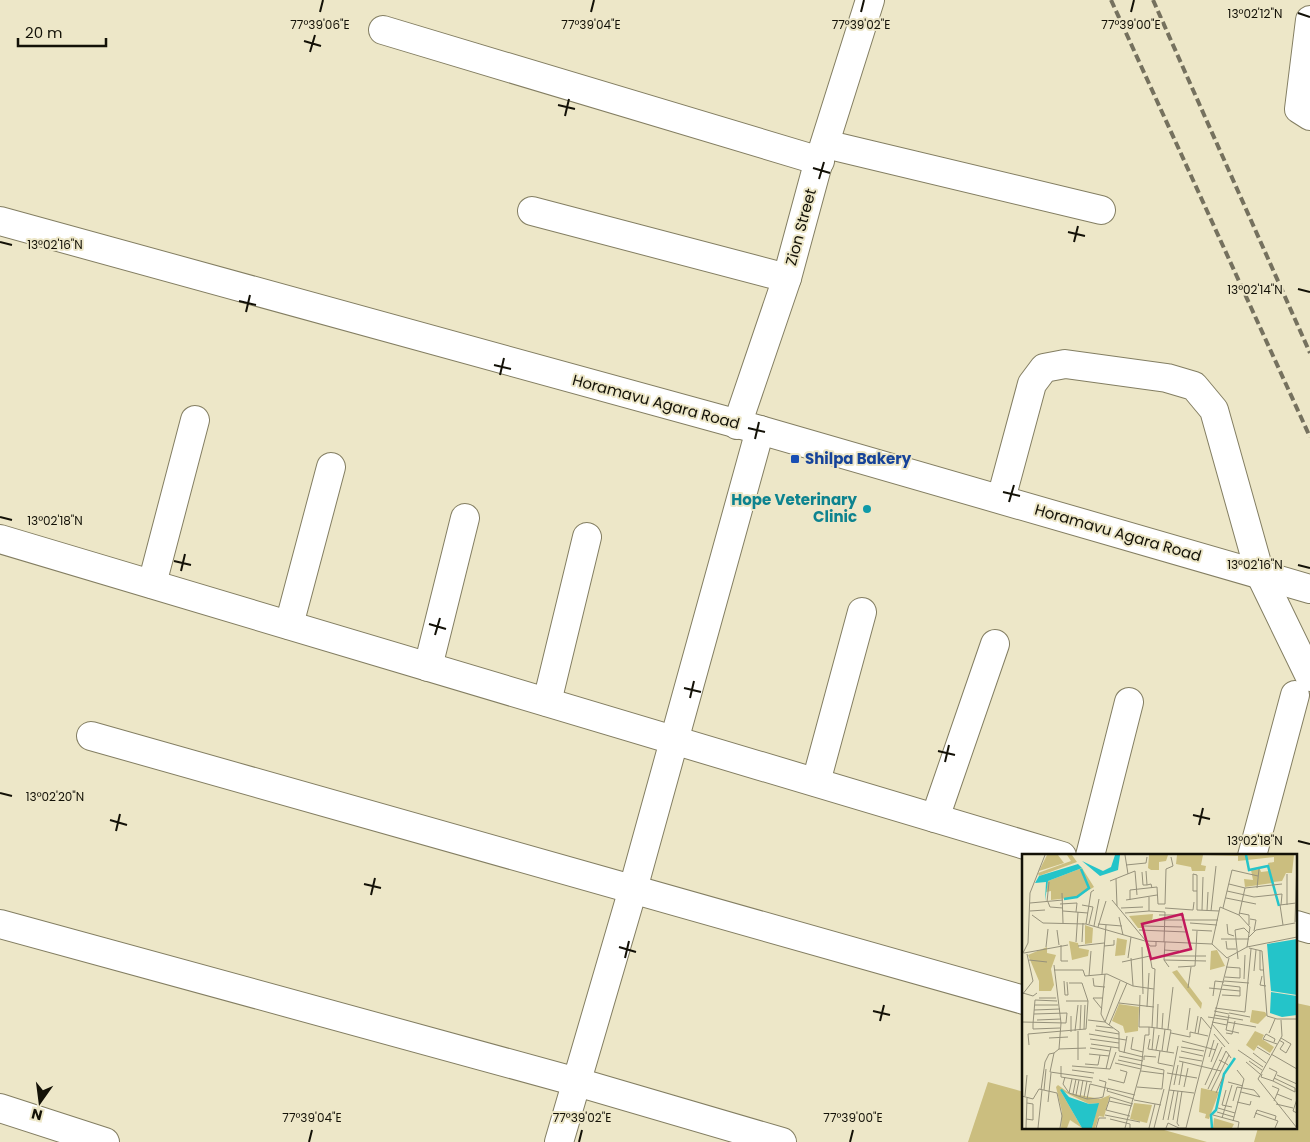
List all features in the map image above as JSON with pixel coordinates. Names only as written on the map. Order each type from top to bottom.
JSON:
[{"type":"street","name":"Zion Street","points":[[560,1142],[674,740],[787,278],[822,153],[870,0]]},
{"type":"street","points":[[1310,20],[1300,109],[1310,116]]},
{"type":"street","points":[[383,30],[822,153],[1101,210]]},
{"type":"street","points":[[532,211],[787,278]]},
{"type":"street","name":"Horamavu Agara Road","points":[[0,221],[749,428],[1310,588]]},
{"type":"street","points":[[1001,499],[1032,384],[1044,368],[1065,364],[1167,378],[1194,386],[1214,410],[1260,574],[1302,686],[1253,854]]},
{"type":"street","points":[[152,584],[195,420]]},
{"type":"street","points":[[289,625],[331,467]]},
{"type":"street","points":[[428,666],[465,518]]},
{"type":"street","points":[[547,702],[588,536]]},
{"type":"street","points":[[0,539],[1055,854]]},
{"type":"street","points":[[816,782],[862,612]]},
{"type":"street","points":[[935,818],[995,644]]},
{"type":"street","points":[[1091,854],[1129,702]]},
{"type":"street","points":[[91,736],[1022,999]]},
{"type":"street","points":[[0,924],[577,1082],[782,1142]]},
{"type":"street","points":[[0,1108],[106,1142]]},
{"type":"shaded area","points":[[1298,1003],[1310,1006],[1310,1142],[1254,1142],[1257,1130],[1298,1130]]},
{"type":"shaded area","points":[[988,1082],[1022,1091],[1022,1130],[1164,1130],[1207,1142],[968,1142]]},
{"type":"railway","points":[[1111,0],[1310,437]]},
{"type":"railway","points":[[1153,0],[1310,353]]},
{"type":"place","name":"Shilpa Bakery","points":[[795,459]]},
{"type":"place","name":"Hope Veterinary Clinic","points":[[867,509]]}]
